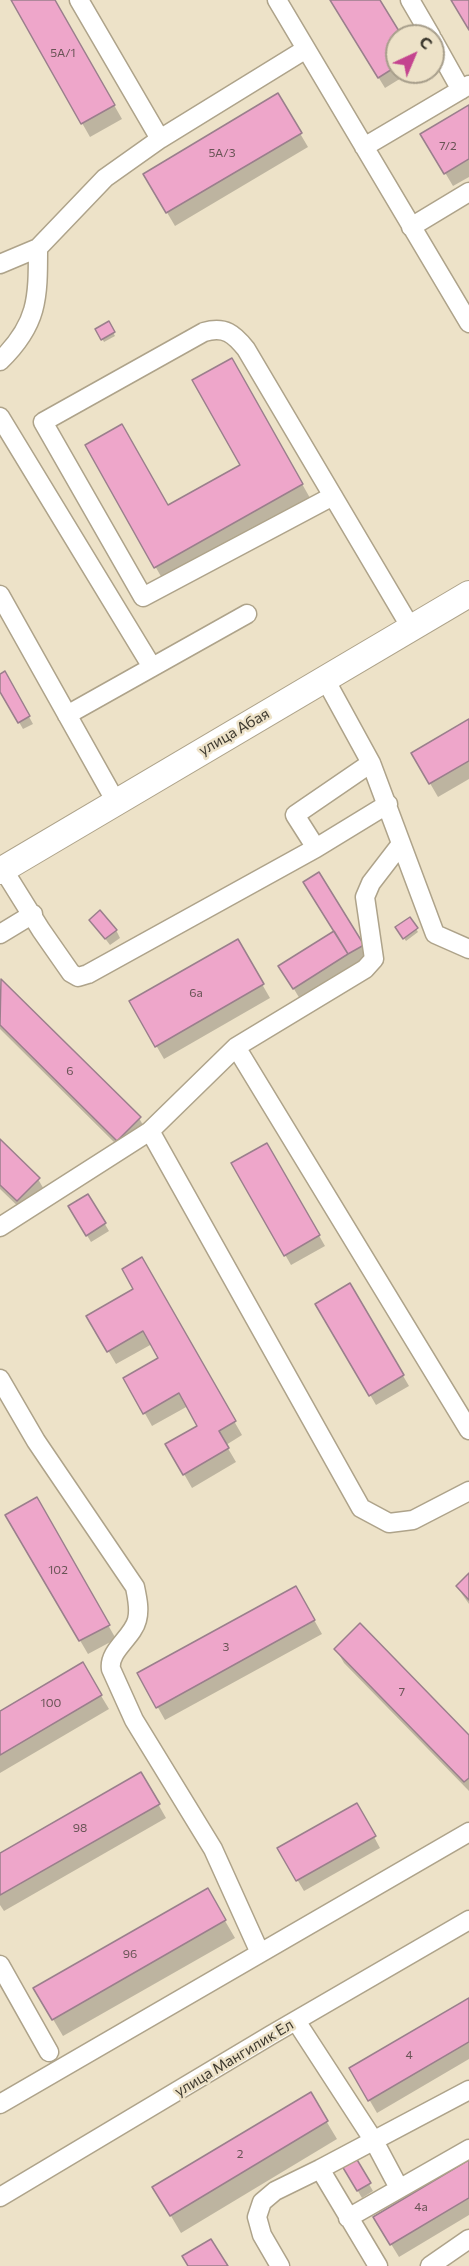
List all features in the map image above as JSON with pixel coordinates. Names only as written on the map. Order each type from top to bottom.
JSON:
[{"type":"street","points":[[79,0],[160,139]]},
{"type":"street","points":[[277,0],[469,323]]},
{"type":"street","points":[[410,0],[423,24]]},
{"type":"street","points":[[0,264],[38,248],[105,178],[160,139],[306,49]]},
{"type":"street","points":[[364,147],[465,88],[445,58]]},
{"type":"street","points":[[411,227],[469,192]]},
{"type":"street","points":[[0,361],[25,333],[32,317],[38,288],[38,248]]},
{"type":"street","points":[[333,496],[143,597],[44,422],[204,332],[223,329],[238,338],[246,349],[333,496],[411,628]]},
{"type":"street","points":[[0,417],[152,668]]},
{"type":"street","name":"улица Абая","points":[[2,870],[469,594]]},
{"type":"street","points":[[0,595],[116,802]]},
{"type":"street","points":[[68,715],[247,615]]},
{"type":"street","points":[[325,679],[371,763],[435,934],[469,949]]},
{"type":"street","points":[[316,848],[294,815],[371,763]]},
{"type":"street","points":[[2,870],[33,914],[40,930],[71,973],[78,977],[88,974],[316,848],[388,804]]},
{"type":"street","points":[[0,1227],[150,1131],[236,1047],[365,969],[374,959],[365,897],[371,883],[401,844]]},
{"type":"street","points":[[0,934],[33,914]]},
{"type":"street","points":[[236,1047],[469,1430]]},
{"type":"street","points":[[150,1131],[361,1508],[389,1523],[413,1520],[469,1491]]},
{"type":"street","points":[[0,1379],[36,1441],[135,1587],[139,1602],[137,1621],[111,1661],[111,1670],[134,1720],[213,1849],[260,1953]]},
{"type":"street","points":[[0,2104],[469,1832]]},
{"type":"street","name":"улица Мангилик Ел","points":[[0,2197],[469,1920]]},
{"type":"street","points":[[0,1965],[50,2052]]},
{"type":"street","points":[[296,2021],[374,2141],[399,2188]]},
{"type":"street","points":[[280,2266],[262,2235],[257,2217],[262,2202],[275,2191],[469,2090]]},
{"type":"street","points":[[348,2218],[469,2149]]},
{"type":"street","points":[[320,2169],[378,2266]]},
{"type":"street","points":[[430,2266],[469,2239]]},
{"type":"building","points":[[11,0],[55,0],[115,105],[81,124]]},
{"type":"building","points":[[330,0],[380,0],[395,24],[385,24],[385,74],[378,78]]},
{"type":"building","points":[[451,0],[469,0],[469,30]]},
{"type":"building","points":[[278,93],[302,133],[166,213],[143,174]]},
{"type":"building","points":[[469,105],[469,159],[444,174],[420,134]]},
{"type":"building","points":[[109,321],[115,332],[101,340],[95,329]]},
{"type":"building","points":[[232,358],[303,484],[154,568],[85,445],[122,424],[168,505],[240,465],[192,380]]},
{"type":"building","points":[[5,671],[30,716],[18,723],[0,692],[0,674]]},
{"type":"building","points":[[469,719],[469,761],[429,784],[411,753]]},
{"type":"building","points":[[319,872],[364,945],[348,954],[303,882]]},
{"type":"building","points":[[100,910],[117,930],[105,939],[89,920]]},
{"type":"building","points":[[410,917],[418,928],[403,939],[395,927]]},
{"type":"building","points":[[334,931],[348,954],[293,989],[278,966]]},
{"type":"building","points":[[238,939],[264,984],[155,1047],[129,1001]]},
{"type":"building","points":[[1,979],[141,1117],[117,1141],[0,1025]]},
{"type":"building","points":[[0,1139],[40,1178],[17,1201],[0,1185]]},
{"type":"building","points":[[267,1143],[320,1235],[284,1256],[231,1163]]},
{"type":"building","points":[[88,1194],[106,1223],[86,1236],[68,1206]]},
{"type":"building","points":[[142,1257],[236,1421],[219,1431],[229,1448],[183,1475],[165,1444],[197,1426],[179,1393],[143,1414],[123,1378],[158,1358],[143,1331],[107,1352],[86,1316],[133,1289],[122,1269]]},
{"type":"building","points":[[350,1283],[404,1375],[369,1396],[315,1304]]},
{"type":"building","points":[[37,1497],[110,1625],[79,1641],[5,1515]]},
{"type":"building","points":[[469,1573],[469,1600],[456,1586]]},
{"type":"building","points":[[296,1586],[315,1620],[156,1708],[137,1673]]},
{"type":"building","points":[[360,1623],[469,1735],[469,1778],[464,1782],[334,1649]]},
{"type":"building","points":[[83,1662],[102,1695],[0,1755],[0,1711]]},
{"type":"building","points":[[141,1772],[160,1804],[0,1895],[0,1853]]},
{"type":"building","points":[[357,1803],[376,1836],[296,1881],[277,1848]]},
{"type":"building","points":[[208,1888],[226,1920],[52,2020],[33,1988]]},
{"type":"building","points":[[469,1998],[469,2042],[368,2101],[349,2068]]},
{"type":"building","points":[[311,2092],[328,2121],[170,2216],[152,2187]]},
{"type":"building","points":[[356,2158],[371,2183],[357,2191],[342,2166]]},
{"type":"building","points":[[469,2160],[469,2198],[390,2245],[373,2217]]},
{"type":"building","points":[[211,2239],[228,2266],[188,2266],[182,2256]]}]
